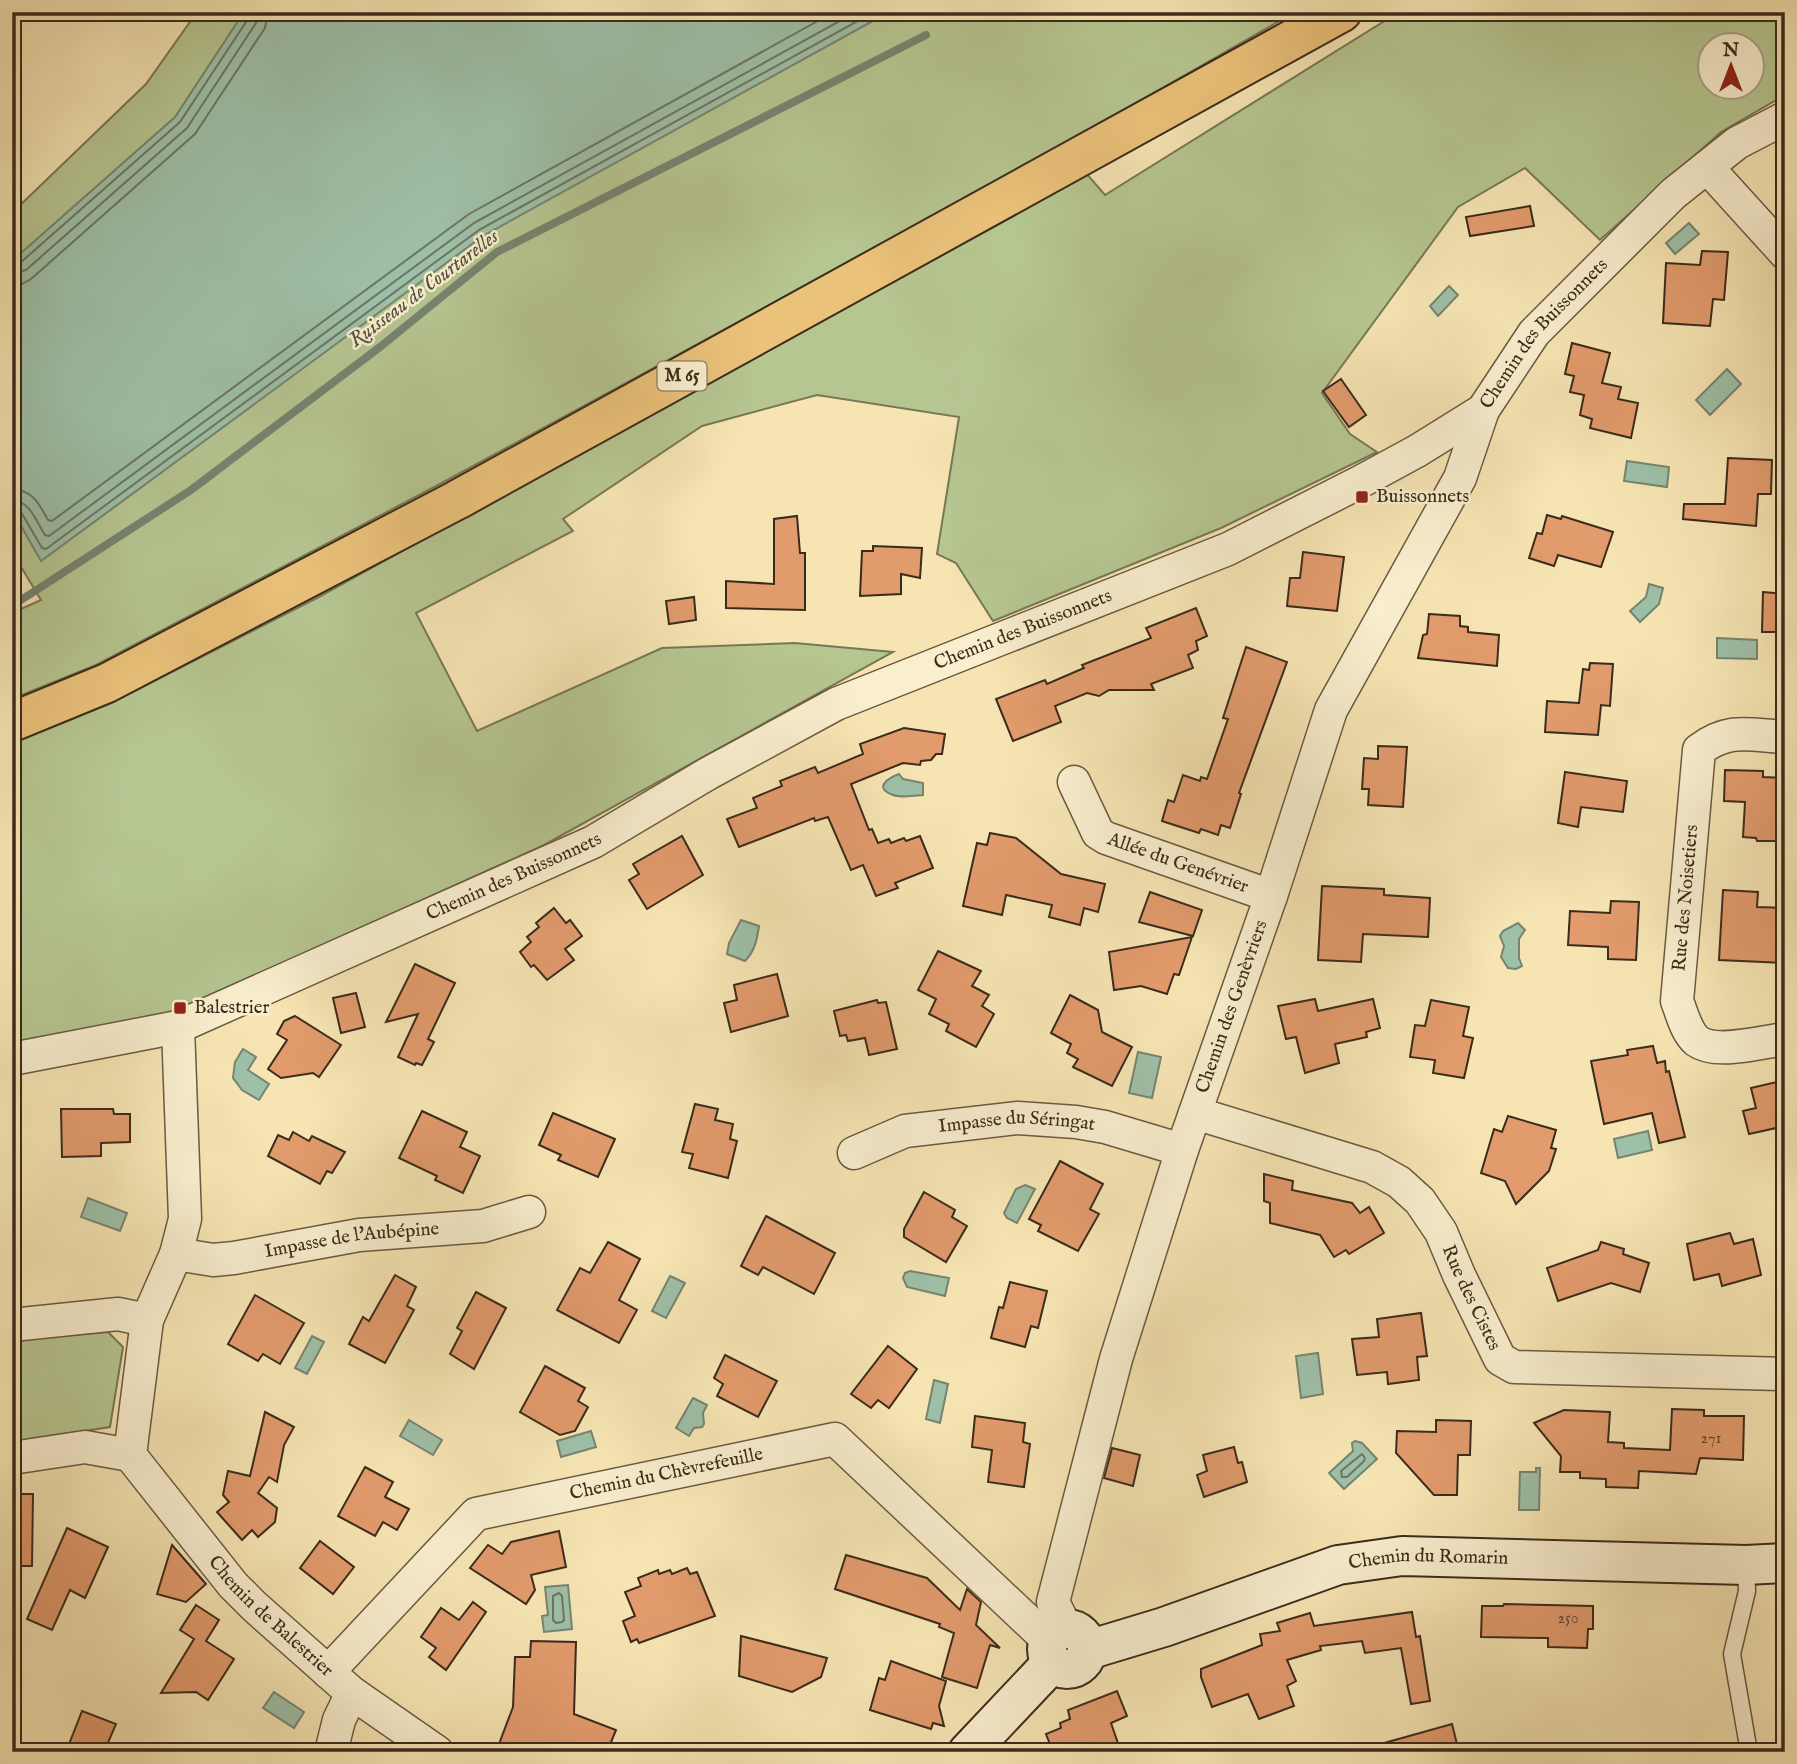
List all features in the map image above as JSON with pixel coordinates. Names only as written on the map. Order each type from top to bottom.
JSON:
[{"type":"main road","name":"M 65","points":[[12,722],[107,683],[457,500],[1342,12]]},
{"type":"street","name":"Chemin des Buissonnets","points":[[12,1059],[178,1027],[593,842],[709,773],[836,704],[1228,549],[1360,482],[1483,410],[1534,333],[1673,194],[1737,144],[1785,118]]},
{"type":"street","points":[[1707,167],[1785,253]]},
{"type":"street","name":"Chemin des Genèvriers","points":[[1061,1637],[1116,1359],[1182,1150],[1271,896],[1331,710],[1460,478],[1483,410]]},
{"type":"street","name":"Rue des Noisetiers","points":[[1785,737],[1728,734],[1712,740],[1699,750],[1677,1001],[1686,1026],[1697,1041],[1718,1048],[1785,1038]]},
{"type":"street","name":"Allée du Genévrier","points":[[1074,782],[1098,833],[1106,838],[1271,896]]},
{"type":"street","points":[[12,1458],[85,1447],[130,1455],[147,1320],[176,1254],[185,1219],[178,1027]]},
{"type":"street","name":"Rue des Cistes","points":[[1195,1113],[1372,1167],[1399,1182],[1420,1201],[1441,1232],[1500,1359],[1514,1367],[1785,1374]]},
{"type":"street","name":"Impasse du Séringat","points":[[854,1153],[905,1131],[1018,1118],[1105,1127],[1182,1150]]},
{"type":"street","name":"Impasse de l'Aubépine","points":[[176,1254],[214,1260],[234,1258],[359,1235],[483,1226],[528,1212]]},
{"type":"street","points":[[12,1325],[118,1314],[147,1320]]},
{"type":"street","name":"Chemin du Chèvrefeuille","points":[[328,1672],[476,1514],[835,1439],[1008,1604],[1061,1637]]},
{"type":"street","name":"Chemin de Balestrier","points":[[130,1455],[233,1586],[352,1693],[438,1752]]},
{"type":"street","name":"Chemin du Romarin","points":[[968,1752],[1061,1637],[1164,1627],[1338,1565],[1402,1556],[1746,1565],[1785,1563]]},
{"type":"street","points":[[331,1752],[339,1720],[352,1693]]},
{"type":"lane","points":[[1746,1565],[1748,1591],[1732,1654],[1749,1752]]},
{"type":"shaded area","points":[[197,12],[1295,12],[1058,148],[440,484],[96,665],[12,699],[12,613],[41,600],[12,552],[12,213],[146,84]]},
{"type":"shaded area","points":[[1399,12],[1785,12],[1785,95],[1721,132],[1600,240],[1525,168],[1458,207],[1322,393],[1350,434],[1377,452],[1221,528],[993,621],[956,563],[937,554],[959,417],[817,395],[702,426],[563,519],[573,531],[416,613],[477,731],[662,648],[795,643],[893,652],[544,845],[161,1018],[12,1050],[12,743],[111,703],[317,598],[1086,173],[1105,195]]},
{"type":"shaded area","points":[[108,1332],[123,1347],[110,1427],[12,1442],[12,1340]]},
{"type":"water","points":[[244,12],[889,12],[483,236],[41,561],[12,510],[12,261],[175,117]]},
{"type":"water","points":[[1689,223],[1699,234],[1675,254],[1666,243]]},
{"type":"water","points":[[1449,286],[1458,295],[1438,316],[1430,306]]},
{"type":"water","points":[[1727,369],[1741,384],[1710,415],[1696,400]]},
{"type":"water","points":[[1627,461],[1669,467],[1667,487],[1624,481]]},
{"type":"water","points":[[1649,584],[1663,588],[1659,604],[1640,622],[1630,611],[1646,597]]},
{"type":"water","points":[[1717,638],[1757,640],[1757,659],[1717,658]]},
{"type":"water","points":[[899,774],[903,779],[923,783],[923,795],[900,796],[887,792],[884,783]]},
{"type":"water","points":[[741,920],[759,926],[753,949],[745,961],[727,954],[729,943]]},
{"type":"water","points":[[1518,923],[1525,930],[1519,939],[1522,966],[1516,969],[1508,968],[1501,957],[1504,946],[1500,936],[1503,931]]},
{"type":"water","points":[[243,1049],[256,1057],[248,1070],[269,1084],[259,1100],[242,1090],[233,1078],[235,1062]]},
{"type":"water","points":[[1138,1052],[1161,1057],[1152,1098],[1129,1093]]},
{"type":"water","points":[[1648,1131],[1652,1150],[1618,1158],[1614,1139]]},
{"type":"water","points":[[1025,1185],[1035,1189],[1017,1223],[1007,1218],[1004,1213],[1016,1189]]},
{"type":"water","points":[[88,1198],[127,1213],[120,1231],[81,1217]]},
{"type":"water","points":[[910,1271],[949,1278],[945,1296],[907,1287],[903,1278],[905,1273]]},
{"type":"water","points":[[670,1276],[685,1283],[666,1318],[652,1311]]},
{"type":"water","points":[[312,1336],[324,1342],[307,1374],[295,1368]]},
{"type":"water","points":[[1318,1353],[1323,1394],[1301,1398],[1296,1356]]},
{"type":"water","points":[[934,1380],[948,1384],[940,1423],[926,1419]]},
{"type":"water","points":[[693,1398],[707,1405],[703,1413],[704,1424],[694,1428],[689,1436],[676,1428]]},
{"type":"water","points":[[409,1420],[442,1440],[433,1455],[400,1436]]},
{"type":"water","points":[[591,1431],[596,1447],[561,1457],[557,1441]]},
{"type":"water","points":[[1352,1443],[1362,1443],[1377,1459],[1344,1489],[1329,1473],[1353,1451]]},
{"type":"water","points":[[1536,1468],[1540,1468],[1539,1510],[1519,1510],[1520,1472],[1536,1472]]},
{"type":"water","points":[[568,1585],[572,1629],[544,1632],[542,1616],[548,1615],[545,1587]]},
{"type":"water","points":[[274,1692],[304,1712],[294,1728],[263,1708]]},
{"type":"building","points":[[1530,206],[1534,226],[1470,236],[1466,217]]},
{"type":"building","points":[[1702,251],[1728,252],[1724,300],[1713,299],[1710,326],[1663,323],[1666,263],[1700,265]]},
{"type":"building","points":[[1572,343],[1610,353],[1602,383],[1621,387],[1618,399],[1638,403],[1631,438],[1590,428],[1592,419],[1580,415],[1584,395],[1570,392],[1574,376],[1565,374]]},
{"type":"building","points":[[1341,379],[1366,415],[1349,427],[1323,391]]},
{"type":"building","points":[[1728,458],[1772,460],[1771,494],[1758,494],[1756,526],[1683,519],[1684,504],[1725,504]]},
{"type":"building","points":[[1547,515],[1561,519],[1562,516],[1613,532],[1601,567],[1558,555],[1554,566],[1529,558],[1537,533],[1542,534]]},
{"type":"building","points":[[797,516],[800,553],[805,553],[805,610],[726,608],[726,581],[774,584],[774,519]]},
{"type":"building","points":[[873,546],[922,548],[920,578],[901,574],[901,594],[860,596],[862,551],[873,551]]},
{"type":"building","points":[[1303,552],[1344,557],[1337,611],[1287,606],[1290,578],[1300,578]]},
{"type":"building","points":[[1763,592],[1785,594],[1785,632],[1762,632]]},
{"type":"building","points":[[694,597],[696,620],[669,624],[666,601]]},
{"type":"building","points":[[1196,608],[1207,636],[1196,641],[1198,650],[1188,655],[1193,668],[1151,684],[1154,690],[1109,690],[1099,696],[1087,693],[1055,706],[1061,722],[1013,741],[996,699],[1045,680],[1047,684],[1084,668],[1082,665],[1151,638],[1146,628]]},
{"type":"building","points":[[1429,614],[1460,616],[1460,626],[1468,627],[1468,632],[1499,635],[1497,666],[1418,658],[1423,635],[1427,634]]},
{"type":"building","points":[[1246,647],[1287,662],[1239,793],[1241,794],[1230,828],[1221,825],[1218,835],[1201,829],[1199,833],[1162,821],[1168,800],[1174,802],[1183,775],[1200,781],[1201,777],[1207,779],[1228,719],[1223,718]]},
{"type":"building","points":[[1590,663],[1613,664],[1610,706],[1601,705],[1598,735],[1545,732],[1547,701],[1579,703],[1583,669],[1589,670]]},
{"type":"building","points":[[904,728],[945,734],[942,754],[936,754],[931,760],[921,761],[920,765],[903,763],[851,784],[869,830],[872,829],[878,843],[889,839],[891,843],[904,838],[906,841],[920,836],[933,868],[895,883],[898,888],[876,896],[863,865],[851,870],[828,817],[815,821],[814,818],[739,847],[727,819],[757,808],[753,798],[782,786],[780,781],[815,767],[818,773],[863,754],[860,744]]},
{"type":"building","points":[[1378,746],[1407,747],[1403,807],[1368,805],[1369,789],[1362,789],[1364,758],[1378,759]]},
{"type":"building","points":[[1725,770],[1763,771],[1763,777],[1785,778],[1785,822],[1777,822],[1776,841],[1757,841],[1756,838],[1743,837],[1745,802],[1724,801]]},
{"type":"building","points":[[1565,772],[1627,781],[1623,812],[1581,807],[1578,827],[1558,823]]},
{"type":"building","points":[[990,833],[1016,838],[1061,874],[1105,884],[1098,912],[1084,908],[1080,925],[1049,917],[1052,905],[1006,895],[1002,915],[963,906],[977,843],[987,845]]},
{"type":"building","points":[[682,836],[703,875],[647,909],[629,880],[639,874],[633,864]]},
{"type":"building","points":[[1322,886],[1384,889],[1384,895],[1430,898],[1428,937],[1363,934],[1361,962],[1318,960]]},
{"type":"building","points":[[1723,890],[1758,892],[1757,907],[1785,908],[1785,963],[1719,960]]},
{"type":"building","points":[[1150,892],[1202,910],[1193,936],[1139,922]]},
{"type":"building","points":[[1611,901],[1639,902],[1636,960],[1608,959],[1608,947],[1568,945],[1570,911],[1610,913]]},
{"type":"building","points":[[554,908],[566,923],[570,920],[582,936],[565,949],[574,960],[547,980],[534,965],[531,967],[520,952],[531,942],[527,937],[539,927],[536,923]]},
{"type":"building","points":[[1192,937],[1179,975],[1174,974],[1167,994],[1141,986],[1114,990],[1109,952]]},
{"type":"building","points":[[938,951],[981,971],[972,986],[989,995],[982,1006],[994,1014],[976,1047],[946,1031],[949,1024],[929,1014],[936,999],[918,990]]},
{"type":"building","points":[[415,964],[455,983],[428,1039],[434,1042],[422,1065],[415,1065],[398,1057],[418,1014],[386,1022]]},
{"type":"building","points":[[777,974],[788,1016],[731,1032],[724,1003],[737,1000],[734,985]]},
{"type":"building","points":[[356,993],[365,1027],[341,1033],[333,998]]},
{"type":"building","points":[[1070,995],[1098,1010],[1102,1032],[1132,1047],[1112,1086],[1073,1067],[1078,1059],[1067,1053],[1071,1044],[1051,1033]]},
{"type":"building","points":[[1315,999],[1318,1011],[1373,999],[1380,1028],[1366,1032],[1367,1037],[1335,1044],[1339,1063],[1305,1073],[1296,1037],[1286,1039],[1278,1006]]},
{"type":"building","points":[[877,1000],[878,1003],[886,1002],[897,1049],[869,1055],[865,1038],[848,1041],[846,1035],[840,1036],[834,1011]]},
{"type":"building","points":[[1431,1000],[1469,1007],[1463,1036],[1473,1038],[1464,1078],[1433,1073],[1435,1060],[1410,1057],[1415,1025],[1425,1026]]},
{"type":"building","points":[[295,1016],[341,1045],[319,1077],[313,1073],[281,1078],[268,1069],[287,1040],[277,1034],[284,1021]]},
{"type":"building","points":[[1653,1046],[1657,1063],[1665,1061],[1666,1072],[1669,1071],[1685,1137],[1659,1143],[1652,1113],[1604,1124],[1591,1061],[1628,1055],[1627,1050]]},
{"type":"building","points":[[1785,1080],[1785,1126],[1749,1134],[1743,1111],[1756,1108],[1751,1088]]},
{"type":"building","points":[[695,1104],[718,1109],[715,1120],[733,1124],[730,1139],[737,1141],[728,1178],[689,1168],[693,1154],[682,1152]]},
{"type":"building","points":[[61,1109],[113,1109],[114,1114],[130,1114],[130,1142],[101,1143],[101,1156],[62,1157]]},
{"type":"building","points":[[422,1111],[467,1132],[460,1147],[480,1156],[463,1193],[435,1180],[437,1176],[399,1158]]},
{"type":"building","points":[[553,1113],[615,1139],[598,1177],[558,1160],[561,1155],[539,1145]]},
{"type":"building","points":[[1508,1116],[1556,1130],[1551,1148],[1556,1149],[1549,1171],[1516,1204],[1505,1181],[1481,1173],[1494,1129],[1502,1132]]},
{"type":"building","points":[[293,1132],[309,1141],[312,1136],[345,1152],[332,1173],[327,1171],[320,1184],[268,1156],[278,1135],[289,1140]]},
{"type":"building","points":[[1060,1161],[1103,1184],[1090,1209],[1099,1214],[1078,1251],[1038,1231],[1041,1225],[1029,1219]]},
{"type":"building","points":[[1264,1174],[1293,1181],[1292,1190],[1352,1203],[1360,1213],[1369,1207],[1384,1233],[1349,1254],[1346,1250],[1334,1257],[1320,1235],[1270,1223],[1270,1203],[1264,1201]]},
{"type":"building","points":[[924,1192],[955,1210],[952,1217],[967,1226],[946,1262],[904,1237],[904,1229]]},
{"type":"building","points":[[766,1216],[835,1253],[814,1294],[763,1267],[758,1275],[741,1266]]},
{"type":"building","points":[[1730,1233],[1734,1244],[1753,1239],[1761,1275],[1722,1286],[1719,1274],[1694,1280],[1687,1244]]},
{"type":"building","points":[[608,1242],[640,1259],[619,1300],[637,1310],[619,1343],[557,1310],[580,1268],[590,1273]]},
{"type":"building","points":[[1601,1242],[1624,1249],[1623,1254],[1649,1263],[1640,1292],[1611,1283],[1558,1301],[1547,1268],[1598,1250]]},
{"type":"building","points":[[395,1275],[416,1287],[407,1306],[414,1310],[385,1363],[349,1344],[363,1317],[369,1321]]},
{"type":"building","points":[[1010,1282],[1047,1291],[1038,1328],[1031,1326],[1025,1347],[991,1338],[999,1307],[1003,1308]]},
{"type":"building","points":[[476,1292],[506,1308],[474,1369],[450,1354],[462,1331],[457,1328]]},
{"type":"building","points":[[255,1295],[304,1323],[280,1364],[263,1354],[258,1361],[228,1344]]},
{"type":"building","points":[[1421,1313],[1427,1356],[1417,1357],[1419,1380],[1388,1384],[1387,1372],[1357,1375],[1352,1339],[1379,1337],[1377,1319]]},
{"type":"building","points":[[888,1346],[917,1369],[889,1408],[878,1400],[871,1408],[851,1394]]},
{"type":"building","points":[[725,1355],[777,1381],[758,1417],[717,1396],[723,1384],[714,1378]]},
{"type":"building","points":[[545,1366],[585,1388],[578,1401],[588,1407],[575,1431],[560,1435],[520,1412]]},
{"type":"building","points":[[1672,1409],[1704,1410],[1704,1416],[1744,1416],[1743,1460],[1700,1458],[1696,1474],[1639,1471],[1638,1488],[1606,1487],[1606,1479],[1580,1478],[1580,1472],[1560,1472],[1561,1456],[1534,1423],[1564,1410],[1610,1412],[1608,1442],[1624,1443],[1624,1448],[1670,1450]]},
{"type":"building","points":[[265,1412],[294,1427],[284,1445],[277,1482],[269,1477],[258,1493],[277,1508],[275,1522],[258,1537],[252,1530],[242,1540],[217,1512],[229,1502],[223,1495],[228,1471],[250,1476]]},
{"type":"building","points":[[975,1416],[1025,1423],[1023,1442],[1030,1444],[1024,1487],[988,1482],[992,1450],[972,1447]]},
{"type":"building","points":[[1436,1420],[1471,1421],[1470,1455],[1458,1455],[1457,1495],[1434,1495],[1396,1453],[1397,1431],[1436,1432]]},
{"type":"building","points":[[1234,1447],[1238,1463],[1242,1462],[1247,1482],[1204,1497],[1197,1475],[1207,1471],[1203,1455]]},
{"type":"building","points":[[1112,1448],[1140,1455],[1133,1486],[1104,1478]]},
{"type":"building","points":[[365,1467],[393,1482],[385,1497],[409,1509],[397,1530],[383,1522],[375,1536],[338,1516]]},
{"type":"building","points":[[12,1494],[33,1494],[32,1566],[12,1566]]},
{"type":"building","points":[[67,1528],[108,1547],[85,1598],[70,1590],[52,1630],[27,1619]]},
{"type":"building","points":[[559,1531],[566,1567],[531,1575],[535,1590],[526,1604],[470,1568],[488,1545],[502,1554],[511,1542]]},
{"type":"building","points":[[320,1541],[354,1567],[333,1594],[300,1568]]},
{"type":"building","points":[[172,1545],[206,1584],[186,1602],[157,1594]]},
{"type":"building","points":[[846,1555],[927,1578],[960,1610],[967,1589],[981,1602],[976,1625],[1000,1648],[990,1645],[977,1688],[942,1677],[954,1633],[939,1627],[940,1624],[835,1589]]},
{"type":"building","points":[[687,1568],[690,1574],[697,1572],[715,1616],[639,1643],[637,1639],[631,1642],[623,1621],[635,1616],[625,1592],[641,1586],[638,1578],[658,1570],[659,1574],[670,1570],[672,1574]]},
{"type":"building","points":[[473,1602],[486,1612],[446,1670],[429,1657],[436,1648],[421,1637],[441,1608],[459,1620]]},
{"type":"building","points":[[196,1605],[219,1620],[206,1641],[234,1659],[208,1700],[196,1692],[161,1693],[194,1639],[180,1630]]},
{"type":"building","points":[[1482,1606],[1593,1606],[1593,1629],[1588,1629],[1587,1648],[1548,1647],[1548,1638],[1481,1637]]},
{"type":"building","points":[[1412,1612],[1416,1637],[1420,1636],[1430,1701],[1411,1704],[1401,1648],[1365,1653],[1362,1641],[1320,1646],[1321,1650],[1287,1660],[1296,1681],[1287,1686],[1294,1706],[1259,1719],[1248,1694],[1212,1707],[1201,1677],[1201,1669],[1262,1645],[1260,1634],[1280,1631],[1277,1623],[1310,1613],[1314,1626]]},
{"type":"building","points":[[741,1636],[827,1658],[821,1677],[792,1692],[739,1676]]},
{"type":"building","points":[[531,1641],[576,1642],[574,1714],[616,1730],[607,1752],[496,1752],[513,1707],[515,1657],[530,1657]]},
{"type":"building","points":[[891,1661],[946,1681],[939,1706],[944,1726],[933,1723],[931,1729],[870,1710],[879,1678],[885,1680]]},
{"type":"building","points":[[1117,1691],[1127,1716],[1111,1723],[1121,1752],[1053,1752],[1046,1734],[1061,1728],[1060,1723],[1070,1719],[1068,1710]]},
{"type":"building","points":[[82,1711],[116,1724],[104,1752],[66,1752]]},
{"type":"building","points":[[1452,1724],[1459,1752],[1378,1752],[1377,1745]]},
{"type":"waterway","name":"Ruisseau de Courtarelles","points":[[965,15],[969,12]]},
{"type":"waterway","name":"Ruisseau de Courtarelles","points":[[12,603],[21,600],[191,490],[380,347],[497,252],[926,35]]},
{"type":"place","name":"Buissonnets","points":[[1362,497]]},
{"type":"place","name":"Balestrier","points":[[180,1008]]}]
